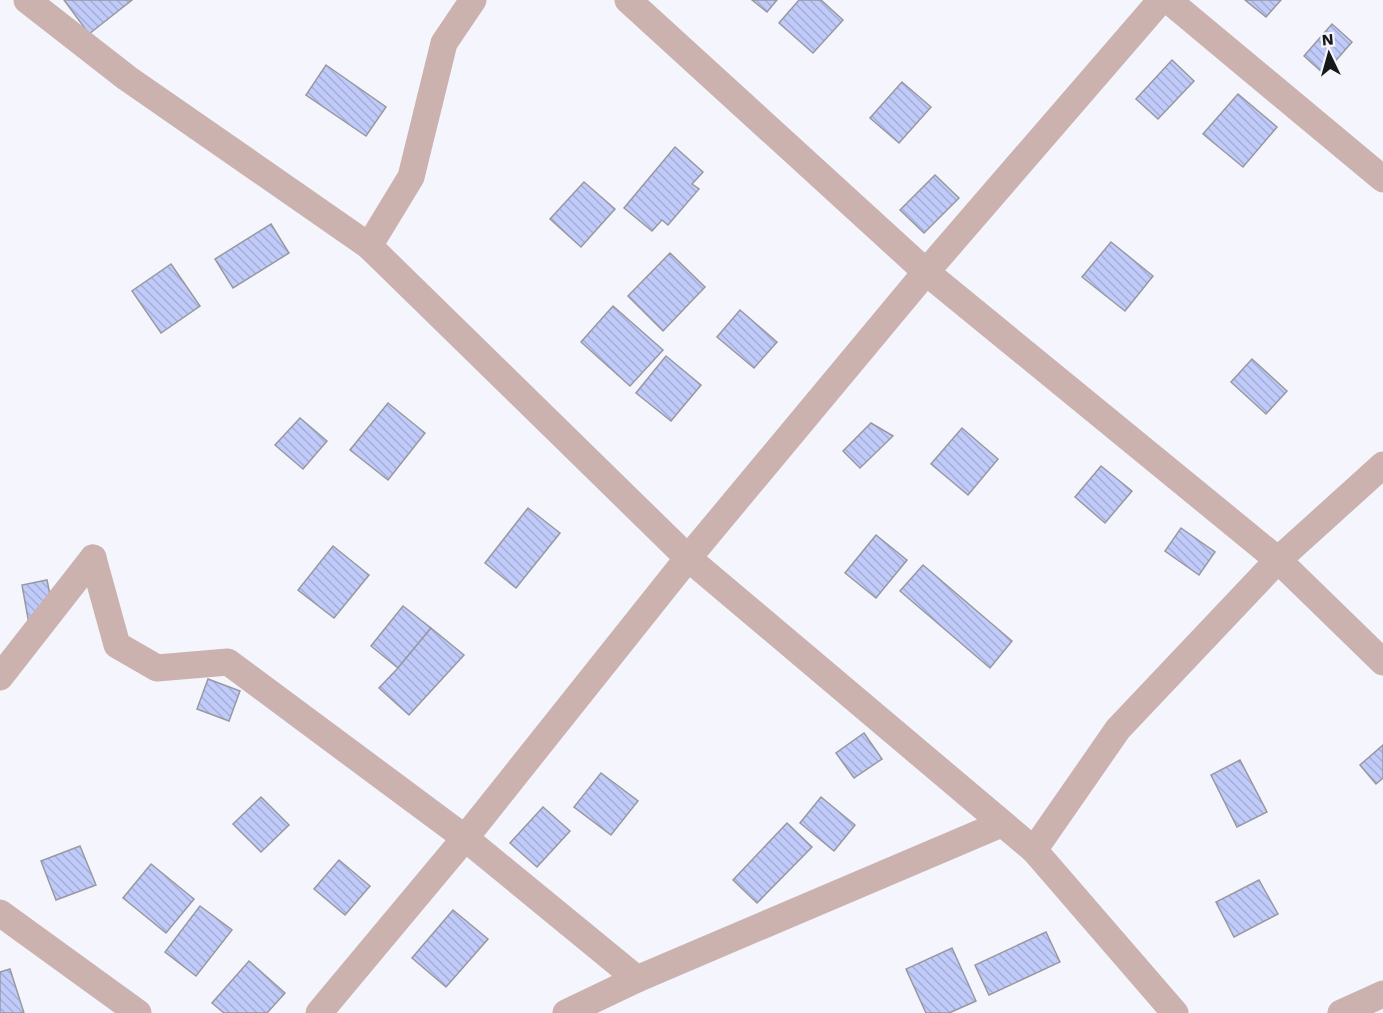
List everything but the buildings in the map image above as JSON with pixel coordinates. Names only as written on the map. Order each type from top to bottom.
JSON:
[{"type":"street","points":[[27,0],[127,78],[369,246],[688,558],[1034,850],[1175,1013]]},
{"type":"street","points":[[369,246],[411,177],[444,43],[473,0]]},
{"type":"street","points":[[628,0],[926,272],[1278,560],[1383,663]]},
{"type":"street","points":[[319,1013],[465,838],[688,558],[926,272],[1161,0]]},
{"type":"street","points":[[1168,0],[1383,179]]},
{"type":"street","points":[[1034,850],[1118,729],[1278,560],[1383,465]]},
{"type":"street","points":[[0,677],[93,558],[117,645],[157,668],[228,662],[465,838],[637,979]]},
{"type":"street","points":[[566,1013],[637,979],[1001,824]]},
{"type":"street","points":[[0,913],[138,1013]]},
{"type":"street","points":[[1341,1013],[1383,994]]}]
